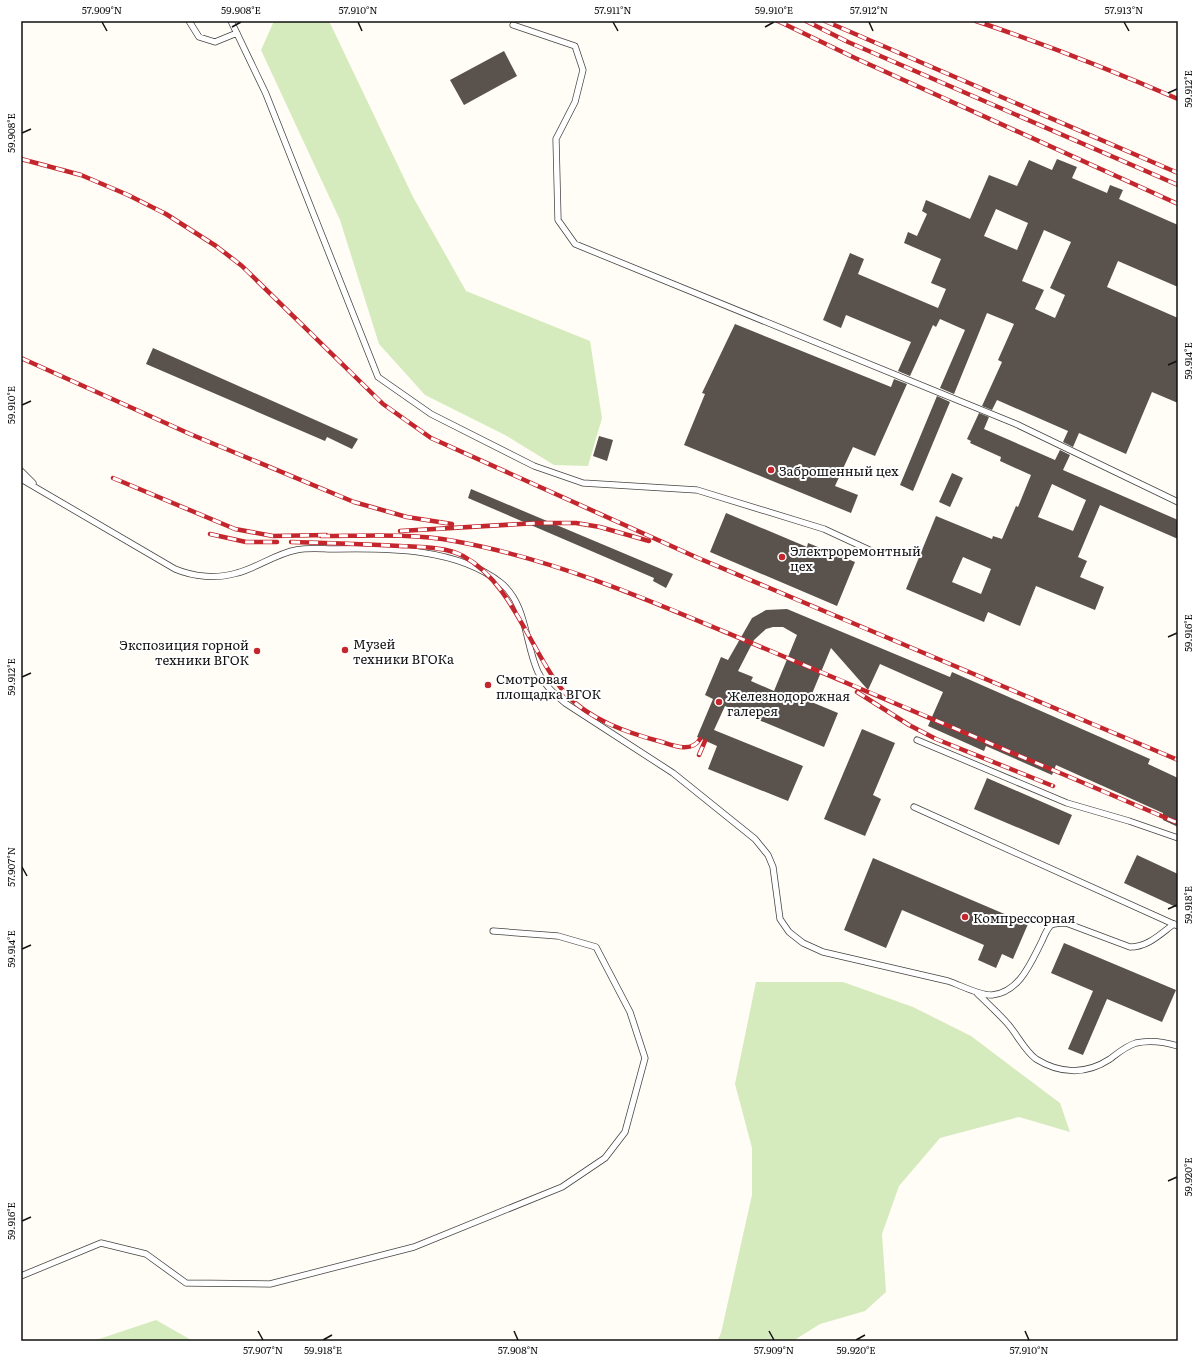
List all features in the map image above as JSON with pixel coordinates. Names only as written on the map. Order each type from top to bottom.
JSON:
[{"type":"lane","points":[[189,21],[199,37],[215,42],[237,33]]},
{"type":"lane","points":[[231,21],[266,94],[378,377],[431,414],[534,466],[583,483],[697,490],[824,529],[878,554]]},
{"type":"lane","points":[[513,25],[575,46],[583,70],[575,102],[556,139],[558,220],[575,244],[1016,424],[1178,502]]},
{"type":"lane","points":[[21,471],[40,490]]},
{"type":"lane","points":[[21,479],[175,569],[189,575],[208,576],[237,573],[297,550],[348,549],[426,552],[439,555],[493,578],[503,584],[519,607],[538,673],[551,690],[566,703],[673,773],[755,839],[768,855],[773,867],[780,919],[789,932],[803,943],[823,952],[948,981],[967,987],[977,993],[1008,1024],[1035,1058],[1050,1066],[1066,1071],[1080,1072],[1094,1068],[1121,1050],[1135,1043],[1151,1042],[1178,1046]]},
{"type":"lane","points":[[917,740],[1067,803],[1129,821],[1178,838]]},
{"type":"lane","points":[[914,807],[1176,925]]},
{"type":"lane","points":[[977,993],[992,995],[1015,984],[1025,974],[1051,926],[1059,923],[1066,923],[1130,947],[1140,947],[1147,944],[1176,925]]},
{"type":"lane","points":[[21,1276],[101,1243],[146,1254],[186,1284],[270,1284],[414,1247],[562,1187],[605,1158],[625,1132],[645,1058],[630,1012],[596,947],[558,936],[494,931]]},
{"type":"green space","points":[[274,21],[329,21],[413,197],[466,291],[590,341],[602,418],[588,466],[554,465],[505,435],[425,395],[379,344],[340,220],[261,50]]},
{"type":"green space","points":[[756,982],[843,982],[913,1007],[971,1036],[1060,1103],[1070,1132],[1019,1117],[940,1138],[899,1186],[882,1234],[886,1292],[865,1311],[820,1324],[793,1341],[717,1341],[721,1333],[752,1195],[752,1148],[735,1084]]},
{"type":"green space","points":[[156,1320],[193,1341],[93,1341]]},
{"type":"building","points":[[504,51],[517,76],[464,105],[450,80]]},
{"type":"building","points":[[1057,159],[1077,167],[1072,178],[1107,193],[1110,185],[1123,190],[1119,199],[1178,225],[1178,287],[1118,261],[1107,287],[1178,318],[1178,403],[1152,392],[1126,454],[1079,433],[1073,447],[1063,442],[1068,431],[997,400],[992,410],[982,406],[1002,362],[998,360],[1014,324],[987,313],[954,394],[940,388],[965,330],[940,319],[936,327],[933,325],[910,376],[898,371],[911,342],[846,315],[841,328],[823,320],[850,253],[864,259],[858,274],[938,308],[946,289],[931,283],[941,259],[904,243],[908,232],[917,236],[927,214],[922,211],[926,200],[970,219],[989,175],[1017,186],[1029,160],[1052,170]],"holes":[[[996,209],[1028,223],[1017,250],[984,236]],[[1044,230],[1071,242],[1050,288],[1065,295],[1055,318],[1035,309],[1044,290],[1022,281]]]},
{"type":"building","points":[[735,324],[891,387],[894,379],[907,384],[875,456],[853,447],[835,486],[858,495],[851,513],[684,445],[705,394],[702,393]]},
{"type":"building","points":[[153,348],[358,439],[352,449],[327,437],[325,441],[146,364]]},
{"type":"building","points":[[937,396],[950,402],[913,491],[900,485]]},
{"type":"building","points":[[979,413],[989,417],[984,429],[1055,460],[1060,450],[1070,455],[1063,470],[1178,520],[1178,539],[1100,505],[1078,557],[1087,561],[1080,577],[1104,587],[1095,610],[1036,586],[1020,626],[988,612],[984,622],[906,589],[936,516],[992,539],[993,536],[1002,539],[1016,506],[1018,507],[1031,475],[1000,461],[1001,457],[970,443],[971,441],[967,439]],"holes":[[[1052,484],[1086,500],[1073,531],[1038,517]],[[963,557],[991,569],[981,594],[952,582]]]},
{"type":"building","points":[[599,436],[613,440],[607,461],[593,456]]},
{"type":"building","points":[[952,473],[963,478],[950,507],[939,502]]},
{"type":"building","points":[[471,489],[673,574],[666,588],[653,581],[654,578],[468,498]]},
{"type":"building","name":"Электроремонтный цех","points":[[726,513],[807,547],[808,543],[855,562],[837,606],[710,552]]},
{"type":"building","points":[[787,609],[950,677],[952,672],[1150,759],[1148,764],[1178,778],[1178,827],[1163,820],[1163,813],[1056,765],[1052,775],[986,746],[984,751],[928,726],[943,692],[880,664],[868,690],[831,648],[809,701],[838,713],[824,747],[725,706],[714,730],[803,766],[788,801],[708,769],[717,746],[697,737],[713,699],[705,695],[721,657],[728,660],[752,618],[766,610]],"holes":[[[783,627],[797,635],[774,691],[751,681],[753,677],[738,671],[754,640],[766,629]]]},
{"type":"building","points":[[862,729],[895,743],[873,795],[881,799],[865,836],[824,819]]},
{"type":"building","points":[[987,778],[1072,815],[1059,845],[974,809]]},
{"type":"building","points":[[1137,855],[1178,874],[1178,908],[1124,883]]},
{"type":"building","name":"Компрессорная","points":[[873,858],[1028,924],[1013,959],[1002,954],[996,968],[978,960],[984,945],[902,910],[886,948],[844,930]]},
{"type":"building","points":[[1064,943],[1176,990],[1162,1022],[1107,999],[1083,1055],[1068,1049],[1093,991],[1051,973]]},
{"type":"railway","points":[[778,21],[855,58],[1178,204]]},
{"type":"railway","points":[[806,21],[848,42],[1178,185]]},
{"type":"railway","points":[[825,21],[1178,173]]},
{"type":"railway","points":[[976,21],[1077,58],[1178,99]]},
{"type":"railway","points":[[21,159],[81,175],[128,195],[166,214],[216,246],[242,266],[383,404],[431,438],[698,558],[1178,760]]},
{"type":"railway","points":[[21,358],[190,434],[354,502],[407,517],[452,524]]},
{"type":"railway","points":[[113,478],[235,529],[273,536],[326,535]]},
{"type":"railway","points":[[400,531],[538,523],[576,523],[600,527],[649,541]]},
{"type":"railway","points":[[210,534],[246,542],[277,542]]},
{"type":"railway","points":[[321,536],[437,538],[495,550],[576,574],[695,619],[1178,823]]},
{"type":"railway","points":[[291,542],[424,547],[441,549],[463,556],[480,568],[495,583],[508,600],[541,658],[565,693],[586,711],[597,718],[623,730],[672,745],[688,747],[697,743],[700,739]]},
{"type":"railway","points":[[857,692],[909,725],[936,739],[1053,786]]},
{"type":"railway","points":[[699,755],[705,741]]},
{"type":"place","name":"Заброшенный цех","points":[[771,470]]},
{"type":"place","name":"Электроремонтный цех","points":[[782,557]]},
{"type":"place","name":"Музей техники ВГОКа","points":[[345,650]]},
{"type":"place","name":"Экспозиция горной техники ВГОК","points":[[257,651]]},
{"type":"place","name":"Смотровая площадка ВГОК","points":[[488,685]]},
{"type":"place","name":"Железнодорожная галерея","points":[[719,702]]},
{"type":"place","name":"Компрессорная","points":[[965,917]]}]
